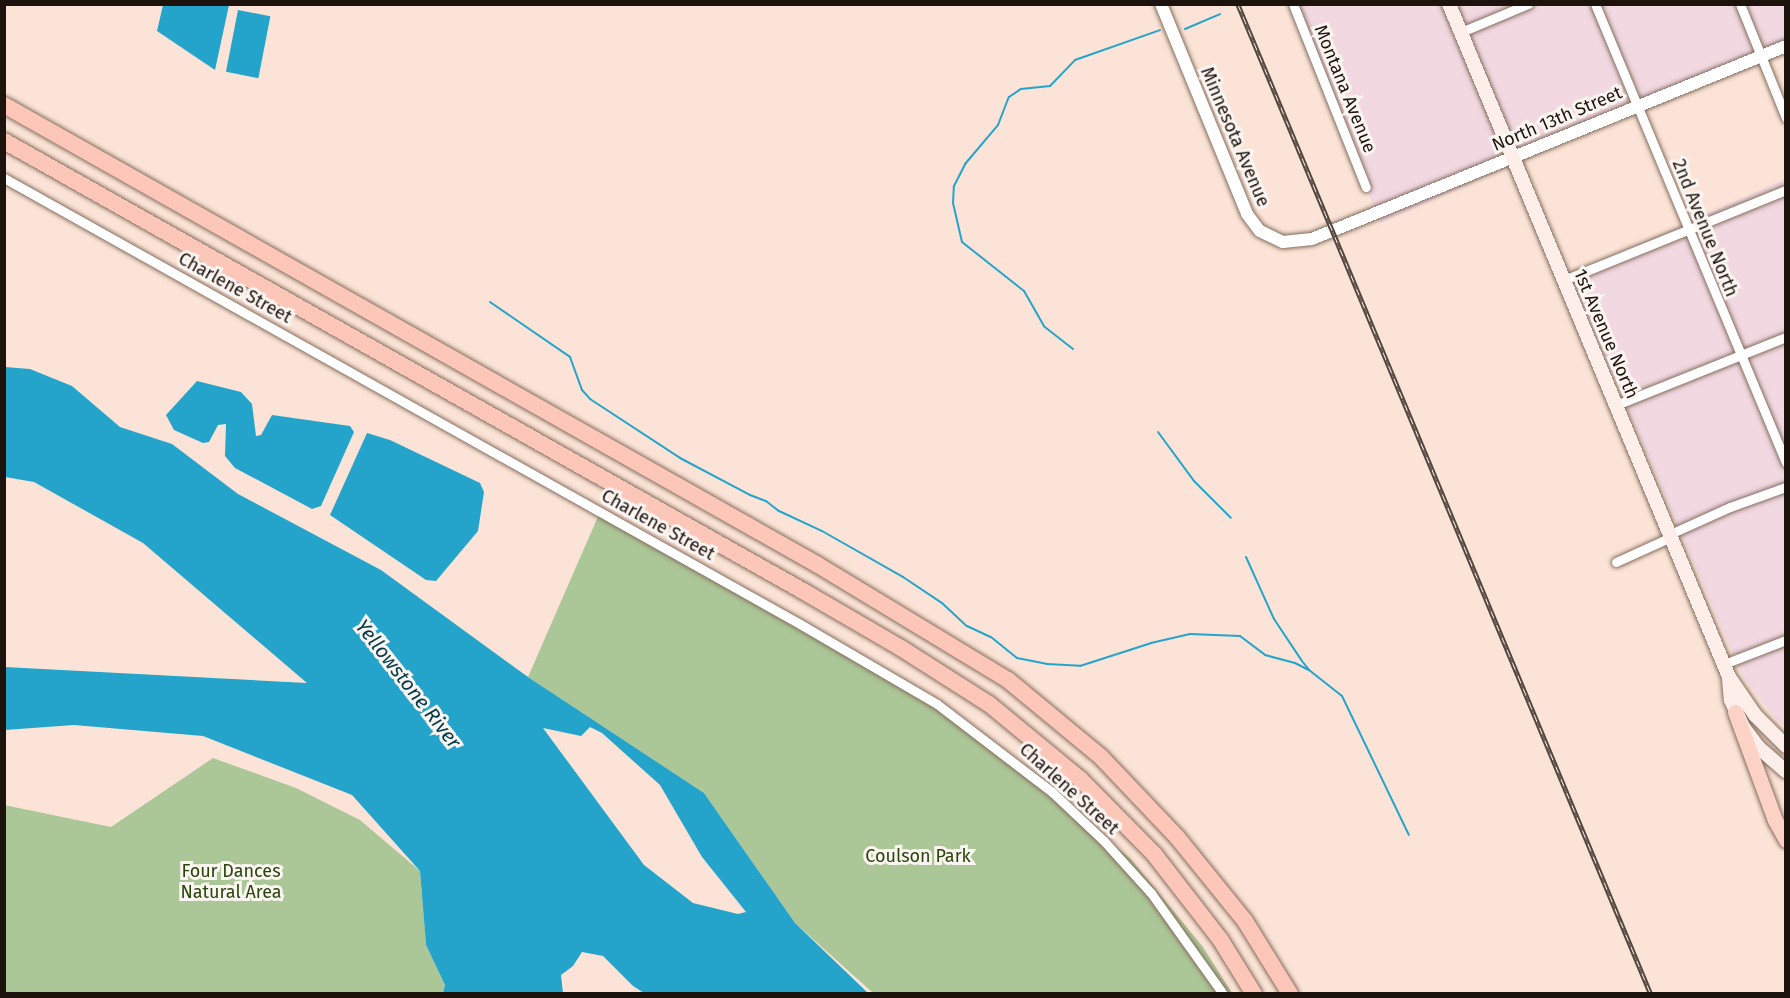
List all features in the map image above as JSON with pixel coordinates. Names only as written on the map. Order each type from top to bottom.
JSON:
[{"type":"highway","points":[[4,105],[807,559],[1008,680],[1101,757],[1178,837],[1245,921],[1290,993]]},
{"type":"highway","points":[[4,141],[803,591],[902,648],[989,704],[1080,779],[1154,854],[1220,939],[1254,993]]},
{"type":"highway","points":[[1735,712],[1775,820],[1785,840]]},
{"type":"main road","name":"1st Avenue North","points":[[1449,4],[1726,670],[1755,716],[1785,746]]},
{"type":"main road","name":"1st Avenue North","points":[[1726,670],[1735,712],[1758,747],[1785,771]]},
{"type":"street","name":"Minnesota Avenue","points":[[1161,4],[1238,195],[1254,224],[1274,240],[1292,243],[1312,239],[1344,226]]},
{"type":"street","name":"Montana Avenue","points":[[1293,4],[1366,187]]},
{"type":"street","points":[[1461,32],[1528,4]]},
{"type":"street","name":"2nd Avenue North","points":[[1595,4],[1785,463]]},
{"type":"street","points":[[1740,4],[1785,118]]},
{"type":"street","name":"North 13th Street","points":[[1344,226],[1785,46]]},
{"type":"street","name":"Charlene Street","points":[[4,178],[790,618],[937,704],[1052,792],[1104,841],[1151,893],[1223,993]]},
{"type":"street","points":[[1564,280],[1687,227],[1785,190]]},
{"type":"street","points":[[1616,405],[1785,337]]},
{"type":"street","points":[[1616,562],[1730,507],[1785,487]]},
{"type":"street","points":[[1726,670],[1785,640]]},
{"type":"shaded area","points":[[1293,5],[1785,5],[1785,47],[1380,223]]},
{"type":"shaded area","points":[[1785,179],[1785,726],[1776,719],[1742,675],[1570,275]]},
{"type":"green space","name":"Coulson Park","points":[[600,512],[937,704],[1130,858],[1203,947],[1232,993],[873,993],[795,923],[704,793],[528,677]]},
{"type":"green space","name":"Four Dances Natural Area","points":[[213,758],[296,788],[360,820],[420,871],[426,945],[445,985],[443,993],[5,993],[4,805],[111,827]]},
{"type":"water","points":[[163,5],[229,5],[215,70],[157,31]]},
{"type":"water","points":[[238,10],[270,16],[258,78],[226,72]]},
{"type":"water","name":"Yellowstone River","points":[[5,367],[30,369],[72,386],[120,427],[172,444],[238,494],[381,570],[528,677],[704,793],[795,923],[868,993],[644,993],[633,986],[603,956],[582,952],[573,966],[561,975],[563,993],[443,993],[445,985],[426,945],[420,871],[352,795],[203,736],[74,725],[5,730],[5,667],[307,683],[143,543],[34,482],[5,477]],"holes":[[[590,727],[602,733],[660,785],[702,857],[746,912],[738,914],[693,903],[644,865],[543,728],[581,736]]]},
{"type":"water","points":[[197,381],[241,392],[252,404],[256,436],[261,435],[272,415],[350,426],[354,432],[321,506],[312,509],[235,468],[225,456],[226,424],[218,425],[209,442],[203,443],[174,430],[166,415]]},
{"type":"water","points":[[367,433],[390,440],[480,483],[484,492],[478,531],[436,581],[426,580],[330,515]]},
{"type":"waterway","points":[[1185,29],[1220,14]]},
{"type":"waterway","points":[[1073,349],[1044,326],[1024,291],[962,242],[953,203],[954,186],[965,164],[998,125],[1009,97],[1021,89],[1050,86],[1075,60],[1160,30]]},
{"type":"waterway","points":[[490,302],[570,357],[582,390],[590,399],[680,458],[766,501],[779,511],[822,531],[903,577],[942,603],[967,626],[991,637],[1017,658],[1047,664],[1080,666],[1151,643],[1190,634],[1240,636],[1265,655],[1295,663],[1309,670]]},
{"type":"waterway","points":[[1158,432],[1194,481],[1231,518]]},
{"type":"waterway","points":[[1246,557],[1274,619],[1302,661],[1309,670],[1342,696],[1409,835]]},
{"type":"railway","points":[[1238,4],[1651,994]]}]
